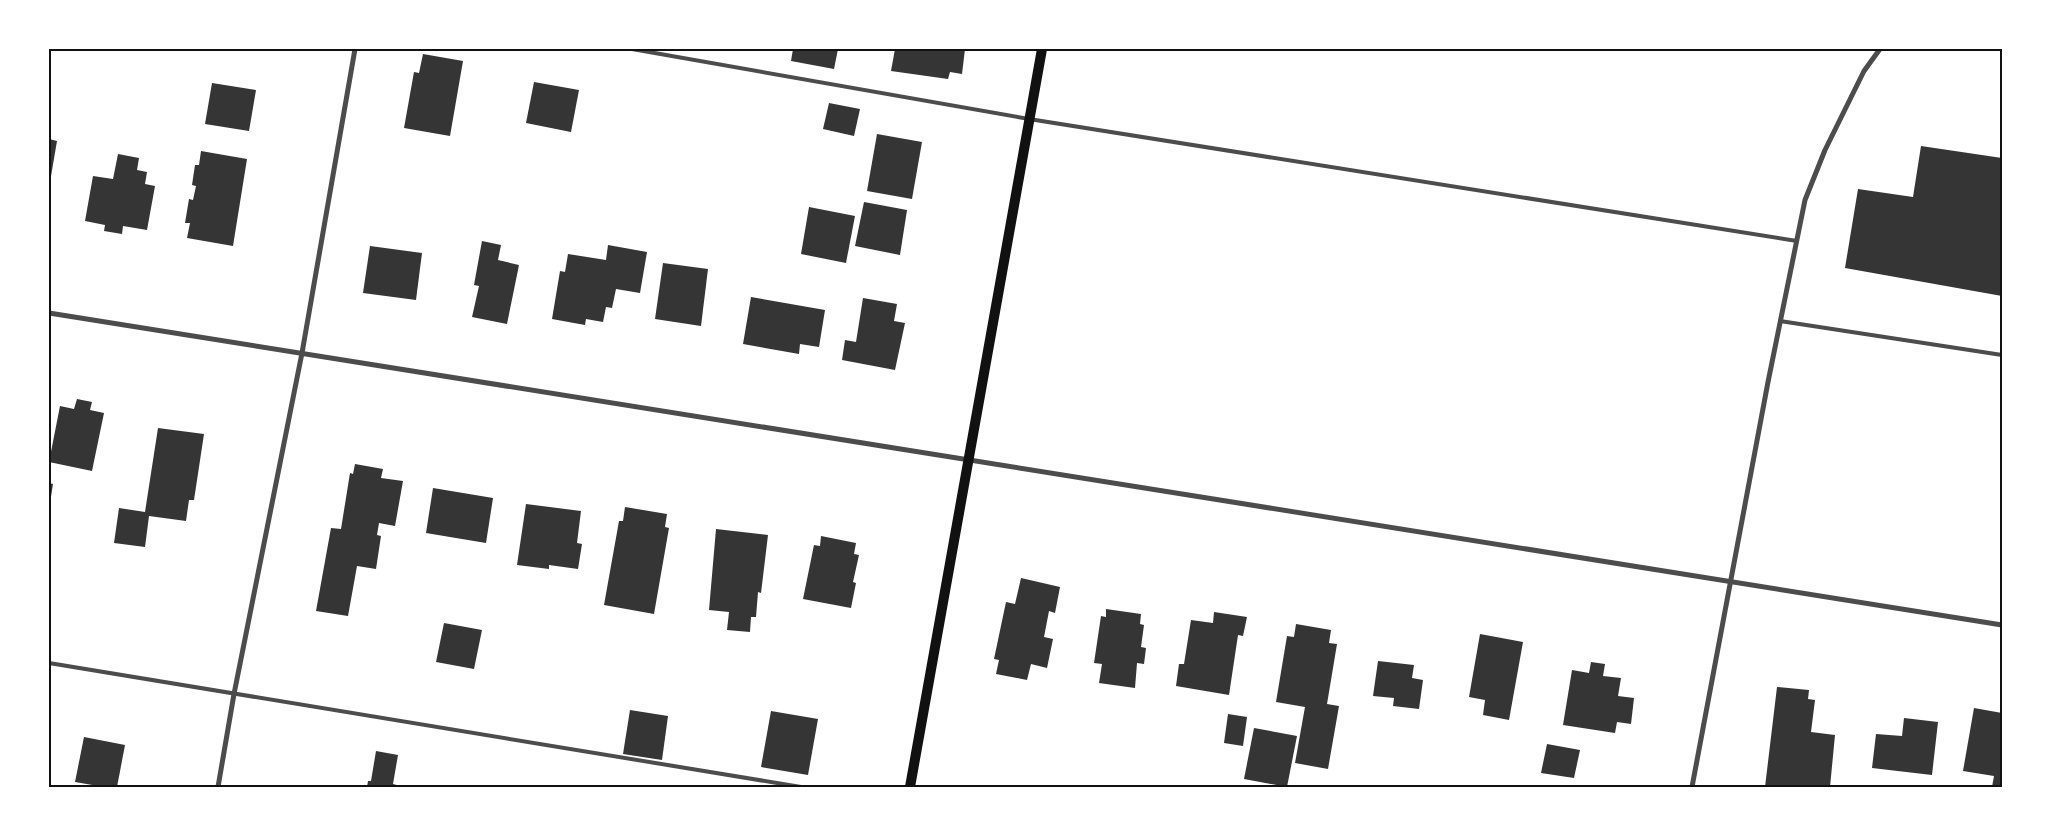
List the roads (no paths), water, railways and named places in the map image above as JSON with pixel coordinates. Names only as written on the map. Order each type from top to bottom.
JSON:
[{"type":"main road","points":[[910,787],[1042,49]]},
{"type":"street","points":[[218,787],[234,694],[302,353],[355,49]]},
{"type":"street","points":[[1692,787],[1804,200],[1825,150],[1864,71],[1880,49]]},
{"type":"street","points":[[49,313],[2002,624]]},
{"type":"lane","points":[[632,49],[1029,119],[1797,241]]},
{"type":"lane","points":[[1780,321],[2002,355]]},
{"type":"lane","points":[[49,663],[802,787]]}]
